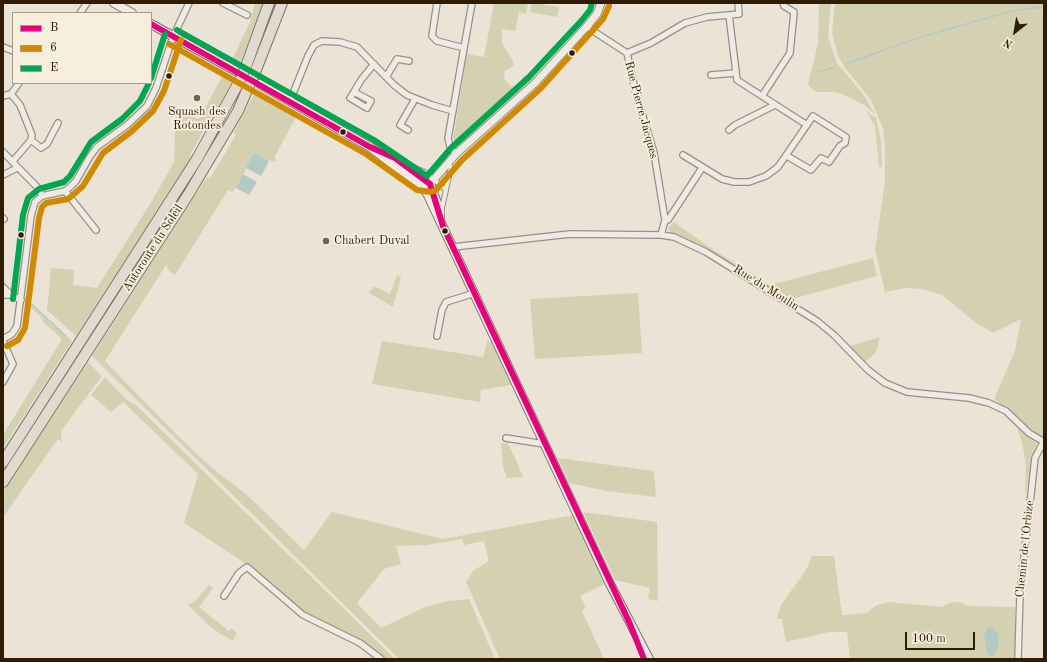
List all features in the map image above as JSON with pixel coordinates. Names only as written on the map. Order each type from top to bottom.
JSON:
[{"type":"highway","name":"Autoroute du Soleil","points":[[3,462],[197,159],[239,82],[241,70],[269,3]]},
{"type":"highway","name":"Autoroute du Soleil","points":[[3,482],[188,195],[234,117],[254,75],[282,3]]},
{"type":"main road","points":[[114,3],[130,12]]},
{"type":"main road","points":[[152,25],[173,37],[241,70]]},
{"type":"main road","points":[[260,84],[370,147],[407,166],[427,182],[442,217],[444,226]]},
{"type":"main road","points":[[370,147],[396,165],[427,182],[453,247],[544,444],[630,624],[649,659]]},
{"type":"main road","points":[[630,624],[644,659]]},
{"type":"street","points":[[81,12],[87,3]]},
{"type":"street","points":[[3,382],[12,366],[12,362],[3,340],[15,330],[21,300],[31,212],[35,202],[42,196],[65,191],[76,181],[88,158],[97,147],[132,121],[150,102],[173,37],[190,3]]},
{"type":"street","points":[[223,3],[247,15]]},
{"type":"street","points":[[437,3],[432,36],[437,40],[464,48]]},
{"type":"street","points":[[456,154],[448,143],[472,3]]},
{"type":"street","points":[[445,189],[427,182],[456,154],[535,84],[587,27],[597,14],[602,3]]},
{"type":"street","points":[[738,3],[739,14],[729,15],[737,80],[807,125]]},
{"type":"street","points":[[762,96],[790,53],[794,12],[784,6],[783,3]]},
{"type":"street","name":"Rue Pierre Jacques","points":[[662,235],[665,220],[654,153],[635,90],[626,52],[650,43],[685,23],[707,17],[729,15]]},
{"type":"street","points":[[587,27],[626,52]]},
{"type":"street","points":[[290,101],[310,50],[318,42],[340,42],[353,44],[401,91],[415,99],[453,111]]},
{"type":"street","points":[[386,77],[397,59],[409,61]]},
{"type":"street","points":[[354,92],[374,64]]},
{"type":"street","points":[[711,75],[736,73]]},
{"type":"street","points":[[3,96],[10,94],[18,84]]},
{"type":"street","points":[[10,94],[23,111],[32,135],[31,140],[13,161]]},
{"type":"street","points":[[408,130],[400,125],[415,99]]},
{"type":"street","points":[[729,130],[735,125],[775,105]]},
{"type":"street","points":[[683,156],[722,179],[734,182],[749,182],[773,172],[787,156],[813,116],[846,137],[845,143],[840,146],[830,162],[821,158],[811,170],[787,156]]},
{"type":"street","points":[[31,140],[41,148],[47,144],[58,123]]},
{"type":"street","points":[[3,152],[39,189],[42,196]]},
{"type":"street","points":[[442,217],[445,189],[451,167],[445,166]]},
{"type":"street","points":[[3,175],[17,168]]},
{"type":"street","points":[[665,220],[668,220],[702,168]]},
{"type":"street","points":[[65,191],[96,230]]},
{"type":"street","name":"Rue du Moulin","points":[[453,247],[547,235],[662,235],[674,237],[706,252],[826,327],[868,370],[885,383],[907,392],[981,400],[990,403],[1006,411],[1029,433],[1044,441]]},
{"type":"street","points":[[3,287],[11,295],[21,300]]},
{"type":"street","points":[[437,336],[442,310],[446,302],[475,293]]},
{"type":"street","points":[[3,295],[11,295]]},
{"type":"street","points":[[506,438],[544,444]]},
{"type":"street","name":"Chemin de l'Orbize","points":[[1018,659],[1020,594],[1033,473],[1035,458],[1044,441]]},
{"type":"street","points":[[224,596],[239,573],[246,567],[303,615],[360,643],[381,659]]},
{"type":"shaded area","points":[[255,3],[264,3],[239,66],[232,60],[250,22]]},
{"type":"shaded area","points":[[494,3],[528,3],[526,14],[519,12],[515,31],[502,29],[502,43],[513,61],[514,66],[505,71],[504,78],[509,85],[514,87],[519,85],[524,76],[528,75],[534,79],[464,142],[457,145],[453,139],[467,54],[484,57]]},
{"type":"shaded area","points":[[532,3],[559,7],[557,17],[530,12]]},
{"type":"shaded area","points":[[819,3],[831,3],[828,37],[837,63],[863,94],[875,114],[864,105],[842,94],[834,92],[816,92],[808,85],[818,43]]},
{"type":"shaded area","points":[[835,3],[1044,3],[1044,437],[1037,434],[994,399],[1015,351],[1021,319],[993,333],[976,323],[942,295],[923,289],[905,288],[885,292],[875,250],[885,182],[885,148],[883,128],[871,100],[845,68],[838,56],[832,33]]},
{"type":"shaded area","points":[[224,73],[234,78],[216,113],[214,112],[190,155],[192,156],[76,336],[47,310],[51,268],[74,270],[73,285],[97,288],[150,204],[174,162],[176,112],[199,119]]},
{"type":"shaded area","points":[[257,89],[300,114],[297,115],[274,158],[276,160],[274,162],[254,154],[236,188],[232,192],[228,190],[175,275],[170,272],[166,265],[105,361],[181,439],[211,467],[247,495],[304,550],[332,512],[443,539],[574,515],[605,584],[580,596],[586,608],[582,611],[604,659],[500,659],[466,582],[473,571],[489,561],[484,541],[464,545],[462,539],[427,545],[396,546],[401,564],[384,569],[357,603],[381,628],[425,607],[448,601],[469,599],[495,659],[399,659],[92,356],[207,177],[210,178],[236,135],[233,133]]},
{"type":"shaded area","points":[[866,111],[876,118],[881,141],[882,167],[879,167],[875,126]]},
{"type":"shaded area","points":[[674,222],[712,249],[770,285],[873,258],[877,276],[788,300],[708,251],[671,234],[668,228]]},
{"type":"shaded area","points":[[397,275],[401,277],[393,307],[369,293],[374,286],[390,294]]},
{"type":"shaded area","points":[[638,293],[642,353],[535,359],[530,299]]},
{"type":"shaded area","points":[[23,298],[72,341],[3,448],[3,435],[62,339],[42,321],[43,319],[23,300]]},
{"type":"shaded area","points":[[880,337],[876,352],[865,362],[848,347]]},
{"type":"shaded area","points":[[488,339],[489,342],[491,341],[512,385],[481,390],[480,402],[372,384],[382,341],[483,357]]},
{"type":"shaded area","points":[[88,362],[102,376],[61,431],[62,442],[58,439],[3,517],[3,492]]},
{"type":"shaded area","points":[[105,377],[127,400],[135,404],[395,659],[384,659],[369,645],[304,614],[249,566],[184,523],[198,474],[123,402],[111,412],[91,395]]},
{"type":"shaded area","points":[[1017,428],[1037,444],[1031,465],[1025,498],[1026,465],[1022,442]]},
{"type":"shaded area","points":[[506,440],[523,477],[507,478],[503,466],[501,443],[505,444]]},
{"type":"shaded area","points":[[558,458],[654,471],[656,497],[607,491],[569,483]]},
{"type":"shaded area","points":[[583,512],[657,522],[658,601],[648,599],[650,588],[615,580]]},
{"type":"shaded area","points":[[812,556],[834,556],[842,615],[867,613],[875,606],[888,602],[942,607],[949,603],[960,602],[968,606],[1015,607],[1015,659],[850,659],[847,632],[830,632],[786,642],[782,619],[777,619],[781,605],[806,570]]},
{"type":"shaded area","points":[[209,585],[213,588],[199,607],[229,631],[231,628],[237,633],[233,641],[214,630],[188,605],[195,601]]},
{"type":"water","points":[[254,153],[269,161],[261,176],[246,168]]},
{"type":"water","points":[[243,174],[257,182],[249,195],[236,188]]},
{"type":"water","points":[[992,627],[998,634],[999,643],[997,651],[992,656],[987,653],[984,636],[987,628]]},
{"type":"waterway","points":[[848,63],[915,39],[976,21],[1017,10],[1044,7]]},
{"type":"waterway","points":[[818,72],[832,68]]},
{"type":"waterway","points":[[25,298],[66,336]]},
{"type":"transit line","name":"E","points":[[177,30],[374,140],[427,176],[451,148],[529,77],[582,20],[590,10],[592,3]]},
{"type":"transit line","name":"6","points":[[169,44],[366,154],[417,190],[431,192],[436,190],[462,160],[541,88],[603,19],[609,6]]},
{"type":"transit line","name":"B","points":[[152,25],[370,147],[395,158],[430,184],[443,226],[630,624],[644,659]]},
{"type":"transit line","name":"E","points":[[152,75],[165,34]]},
{"type":"transit line","name":"6","points":[[7,346],[18,340],[25,328],[39,218],[42,207],[46,203],[68,199],[74,194],[83,186],[103,153],[132,131],[153,111],[164,91],[181,40]]},
{"type":"transit line","name":"E","points":[[13,299],[23,215],[28,198],[39,189],[64,182],[70,176],[91,142],[122,119],[140,101],[148,84]]},
{"type":"place","name":"Squash des Rotondes","points":[[197,98]]},
{"type":"place","name":"Chabert Duval","points":[[326,241]]}]
